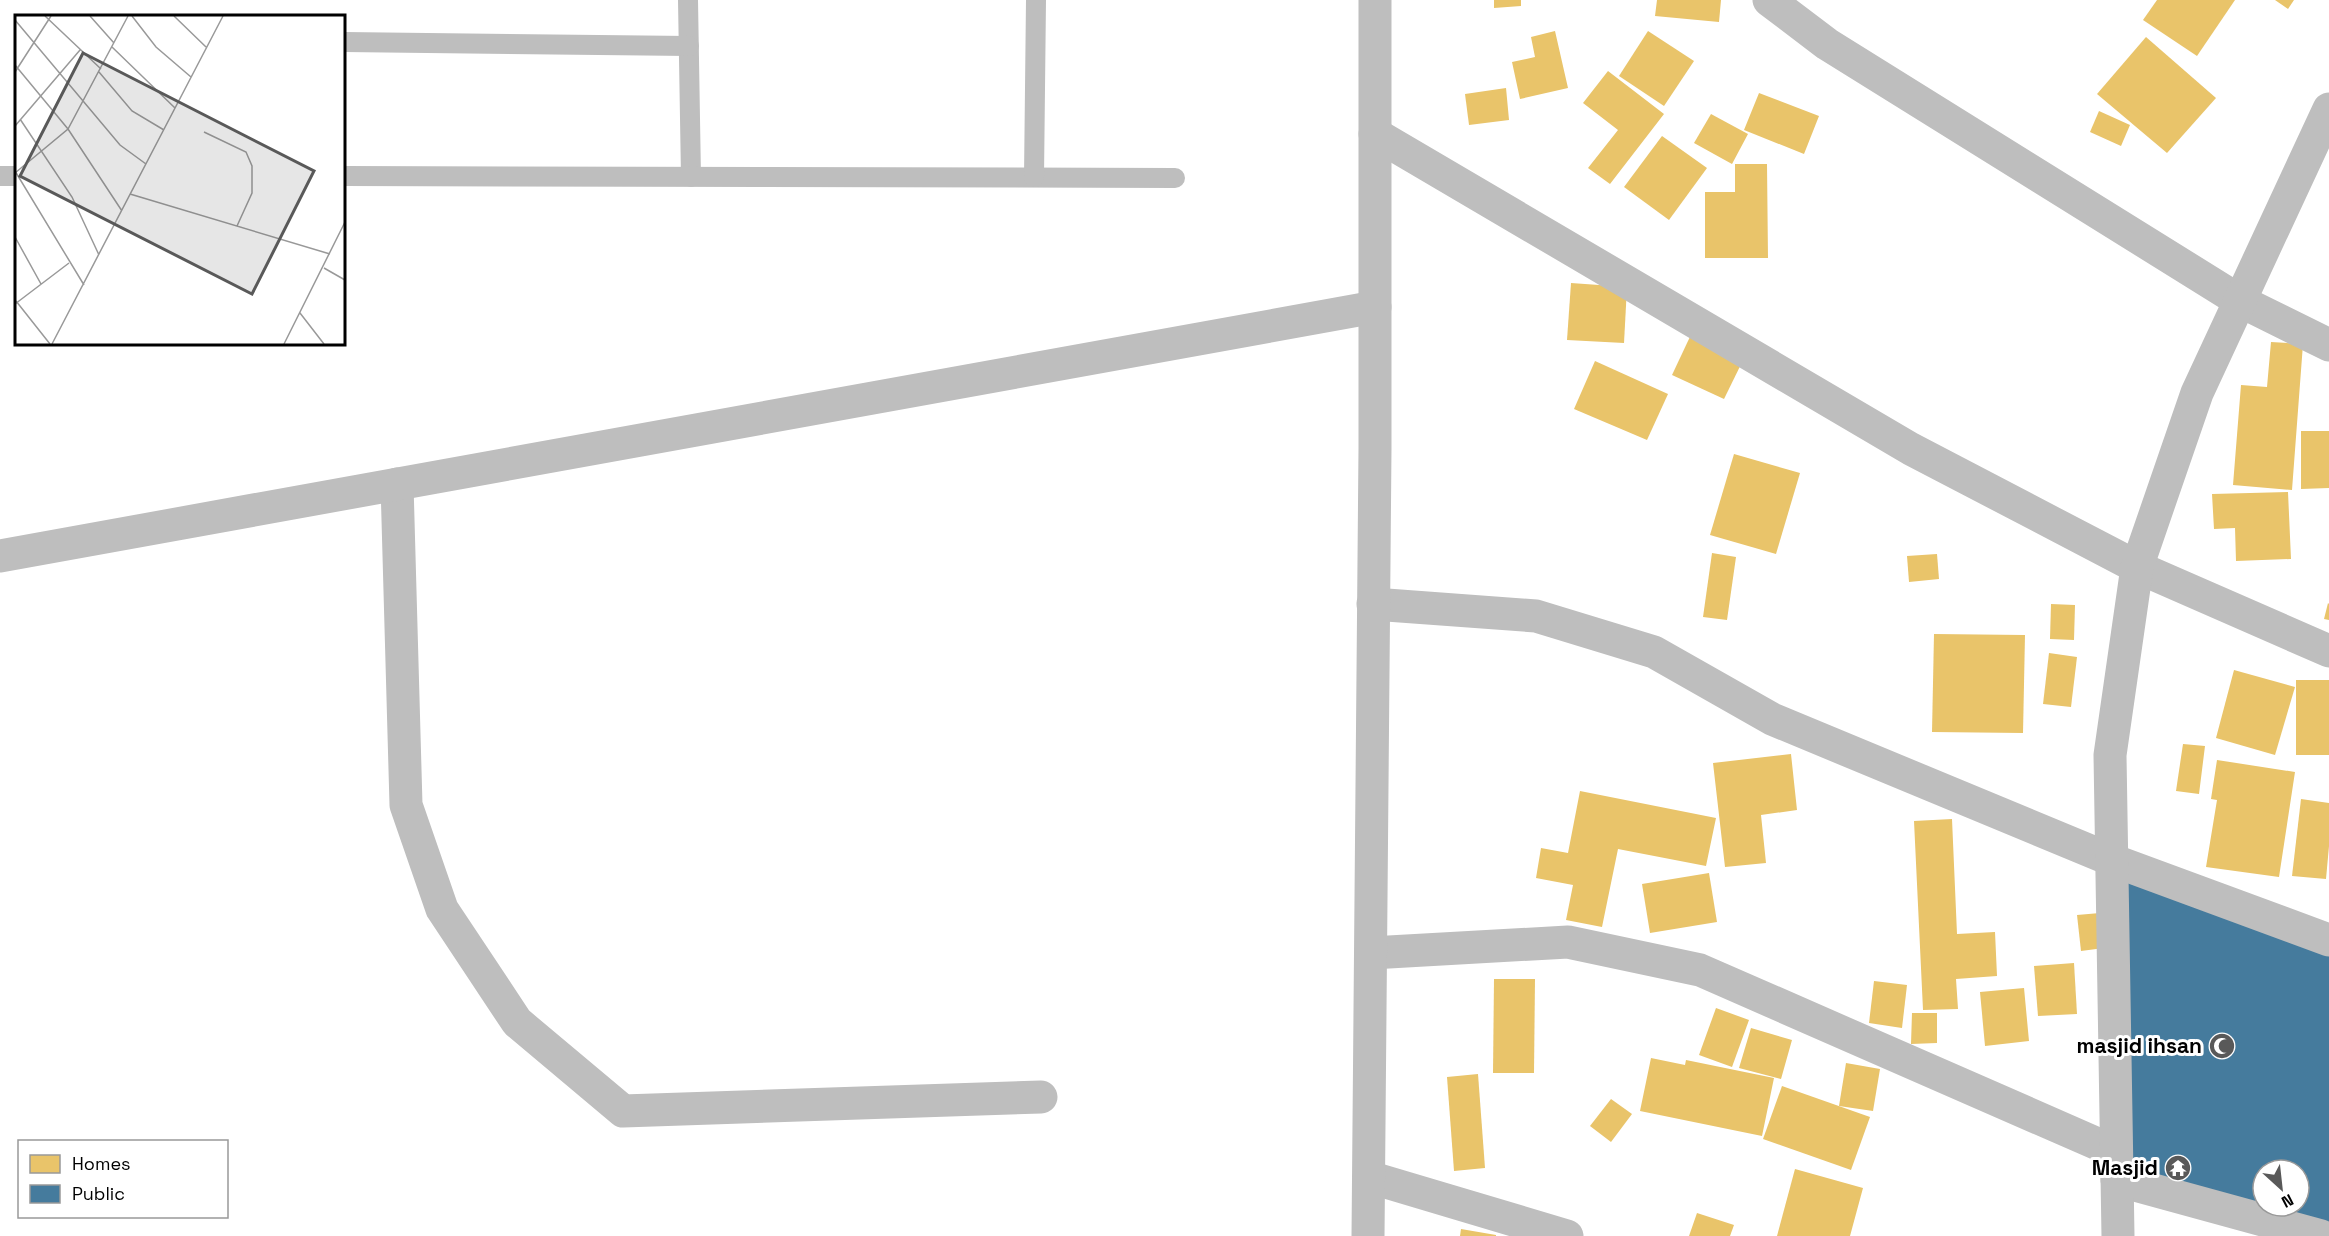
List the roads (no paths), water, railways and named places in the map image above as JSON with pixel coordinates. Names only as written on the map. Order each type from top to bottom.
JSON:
[{"type":"street","points":[[1368,1236],[1375,0]]},
{"type":"street","points":[[1769,0],[1827,44],[2240,302],[2329,345]]},
{"type":"street","points":[[2118,1236],[2110,755],[2137,567],[2197,393],[2329,109]]},
{"type":"street","points":[[1375,134],[1911,449],[2137,567],[2329,651]]},
{"type":"street","points":[[0,556],[1375,307]]},
{"type":"street","points":[[397,484],[406,805],[442,909],[517,1022],[623,1111],[1041,1097]]},
{"type":"street","points":[[1373,603],[1536,616],[1654,652],[1772,719],[2112,860],[2329,940]]},
{"type":"street","points":[[1371,953],[1568,942],[1700,970],[2117,1166],[2321,1236]]},
{"type":"street","points":[[1369,1177],[1567,1236]]},
{"type":"lane","points":[[688,0],[691,177]]},
{"type":"lane","points":[[1034,177],[1036,0]]},
{"type":"lane","points":[[345,42],[689,46]]},
{"type":"lane","points":[[345,176],[1175,178]]},
{"type":"place","name":"masjid ihsan","points":[[2222,1046]]},
{"type":"place","name":"Masjid","points":[[2178,1168]]}]
